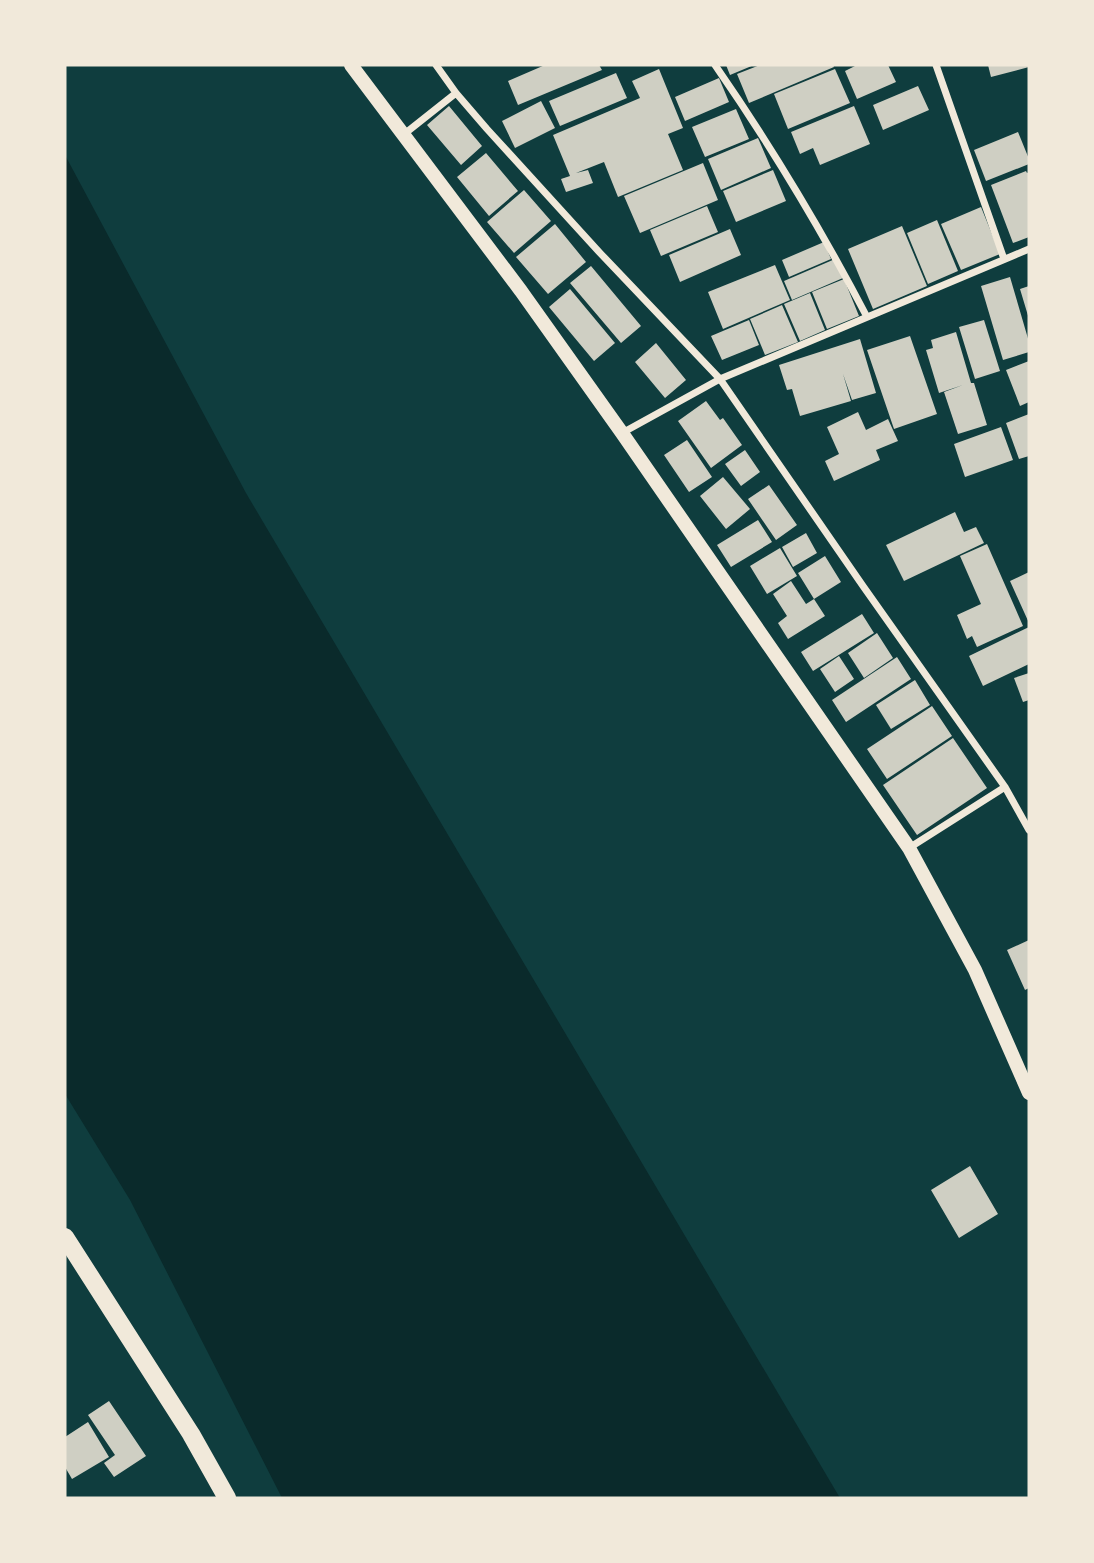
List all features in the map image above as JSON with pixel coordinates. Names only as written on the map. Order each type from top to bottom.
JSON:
[{"type":"main road","points":[[351,65],[521,291],[909,848],[975,970],[1029,1093]]},
{"type":"main road","points":[[65,1237],[191,1434],[227,1498]]},
{"type":"street","points":[[436,65],[456,93],[592,244],[720,379],[1005,787],[1029,830]]},
{"type":"street","points":[[715,65],[755,122],[801,196],[867,317]]},
{"type":"street","points":[[936,65],[1004,259]]},
{"type":"street","points":[[402,135],[456,93]]},
{"type":"street","points":[[622,433],[720,379],[1029,248]]},
{"type":"street","points":[[909,848],[1005,787]]},
{"type":"water","points":[[65,155],[246,493],[840,1498],[282,1498],[130,1200],[65,1094]]},
{"type":"building","points":[[545,65],[599,65],[602,70],[518,105],[508,81]]},
{"type":"building","points":[[726,65],[754,65],[730,75]]},
{"type":"building","points":[[760,65],[834,67],[749,103],[737,74]]},
{"type":"building","points":[[855,65],[888,65],[896,82],[857,99],[845,71]]},
{"type":"building","points":[[988,65],[1029,65],[1029,67],[991,77]]},
{"type":"building","points":[[659,69],[683,128],[668,134],[683,170],[618,197],[604,162],[576,173],[588,170],[593,183],[566,192],[561,179],[570,176],[553,135],[640,98],[632,81]]},
{"type":"building","points":[[835,69],[850,103],[788,129],[774,94]]},
{"type":"building","points":[[616,73],[627,98],[560,126],[549,101]]},
{"type":"building","points":[[719,78],[729,102],[685,121],[675,97]]},
{"type":"building","points":[[918,86],[929,110],[883,130],[873,105]]},
{"type":"building","points":[[541,101],[555,128],[515,148],[502,121]]},
{"type":"building","points":[[449,106],[482,146],[461,165],[427,125]]},
{"type":"building","points":[[854,106],[870,144],[820,165],[813,148],[800,154],[791,132]]},
{"type":"building","points":[[736,109],[749,139],[705,157],[692,127]]},
{"type":"building","points":[[1018,132],[1029,164],[986,181],[974,150]]},
{"type":"building","points":[[758,138],[771,168],[721,190],[708,159]]},
{"type":"building","points":[[486,153],[518,191],[489,216],[457,177]]},
{"type":"building","points":[[703,163],[718,200],[640,233],[624,196]]},
{"type":"building","points":[[773,170],[786,201],[736,222],[723,191]]},
{"type":"building","points":[[1029,172],[1029,237],[1013,243],[991,185]]},
{"type":"building","points":[[524,190],[551,221],[514,253],[487,222]]},
{"type":"building","points":[[707,206],[718,232],[661,256],[650,230]]},
{"type":"building","points":[[981,207],[1000,254],[961,270],[941,224]]},
{"type":"building","points":[[937,220],[958,271],[928,284],[907,233]]},
{"type":"building","points":[[555,224],[586,262],[548,294],[516,257]]},
{"type":"building","points":[[902,226],[927,286],[873,309],[848,249]]},
{"type":"building","points":[[730,229],[741,255],[680,282],[669,255]]},
{"type":"building","points":[[824,242],[831,259],[789,277],[782,260]]},
{"type":"building","points":[[835,259],[843,278],[792,300],[784,281]]},
{"type":"building","points":[[775,265],[790,300],[723,329],[708,292]]},
{"type":"building","points":[[591,266],[641,326],[621,343],[570,283]]},
{"type":"building","points":[[1010,277],[1029,342],[1029,352],[1003,360],[981,286]]},
{"type":"building","points":[[844,279],[859,316],[827,329],[812,292]]},
{"type":"building","points":[[1029,286],[1029,319],[1020,289]]},
{"type":"building","points":[[570,289],[615,343],[594,361],[549,307]]},
{"type":"building","points":[[810,293],[825,330],[800,341],[784,304]]},
{"type":"building","points":[[782,305],[798,342],[765,355],[750,319]]},
{"type":"building","points":[[749,320],[759,345],[722,360],[711,336]]},
{"type":"building","points":[[984,320],[1000,371],[975,379],[959,327]]},
{"type":"building","points":[[956,332],[987,425],[958,434],[944,392],[963,385],[939,393],[926,350],[933,348],[931,340]]},
{"type":"building","points":[[910,336],[937,414],[894,429],[867,350]]},
{"type":"building","points":[[860,339],[876,393],[852,400],[843,374],[851,401],[800,416],[792,389],[787,390],[779,365]]},
{"type":"building","points":[[656,343],[686,380],[665,398],[635,362]]},
{"type":"building","points":[[1029,361],[1029,402],[1020,406],[1006,370]]},
{"type":"building","points":[[706,401],[720,420],[723,418],[742,445],[711,468],[678,421]]},
{"type":"building","points":[[858,412],[866,430],[888,419],[898,441],[876,450],[880,460],[834,481],[825,461],[839,454],[827,427]]},
{"type":"building","points":[[1029,414],[1029,456],[1019,459],[1006,423]]},
{"type":"building","points":[[1001,427],[1013,460],[965,477],[954,444]]},
{"type":"building","points":[[687,440],[712,477],[689,492],[664,455]]},
{"type":"building","points":[[745,450],[760,472],[741,486],[725,464]]},
{"type":"building","points":[[723,477],[750,509],[726,529],[700,496]]},
{"type":"building","points":[[769,485],[797,525],[776,540],[748,499]]},
{"type":"building","points":[[955,512],[964,532],[976,527],[984,543],[904,581],[886,545]]},
{"type":"building","points":[[758,520],[772,542],[731,567],[717,545]]},
{"type":"building","points":[[806,533],[817,553],[793,567],[782,547]]},
{"type":"building","points":[[987,544],[1023,626],[977,647],[972,636],[967,639],[957,615],[981,604],[960,556]]},
{"type":"building","points":[[780,548],[797,576],[767,594],[750,566]]},
{"type":"building","points":[[825,556],[841,582],[814,599],[798,573]]},
{"type":"building","points":[[1029,572],[1029,623],[1010,581]]},
{"type":"building","points":[[791,581],[806,604],[814,599],[825,616],[788,639],[778,623],[787,616],[773,594]]},
{"type":"building","points":[[862,614],[874,633],[813,671],[801,652]]},
{"type":"building","points":[[1029,627],[1029,664],[983,686],[969,656]]},
{"type":"building","points":[[877,633],[893,658],[864,678],[848,653]]},
{"type":"building","points":[[839,656],[854,679],[835,692],[820,669]]},
{"type":"building","points":[[897,657],[911,679],[846,722],[832,700]]},
{"type":"building","points":[[1029,673],[1029,700],[1023,702],[1014,678]]},
{"type":"building","points":[[915,680],[930,705],[891,729],[876,705]]},
{"type":"building","points":[[932,706],[952,736],[887,779],[867,749]]},
{"type":"building","points":[[953,738],[987,788],[917,835],[883,785]]},
{"type":"building","points":[[1029,940],[1029,988],[1025,990],[1007,950]]},
{"type":"building","points":[[970,1166],[998,1214],[959,1238],[931,1190]]},
{"type":"building","points":[[109,1401],[146,1456],[114,1477],[104,1463],[115,1455],[88,1415]]},
{"type":"building","points":[[88,1422],[109,1457],[72,1479],[65,1467],[65,1437]]}]
